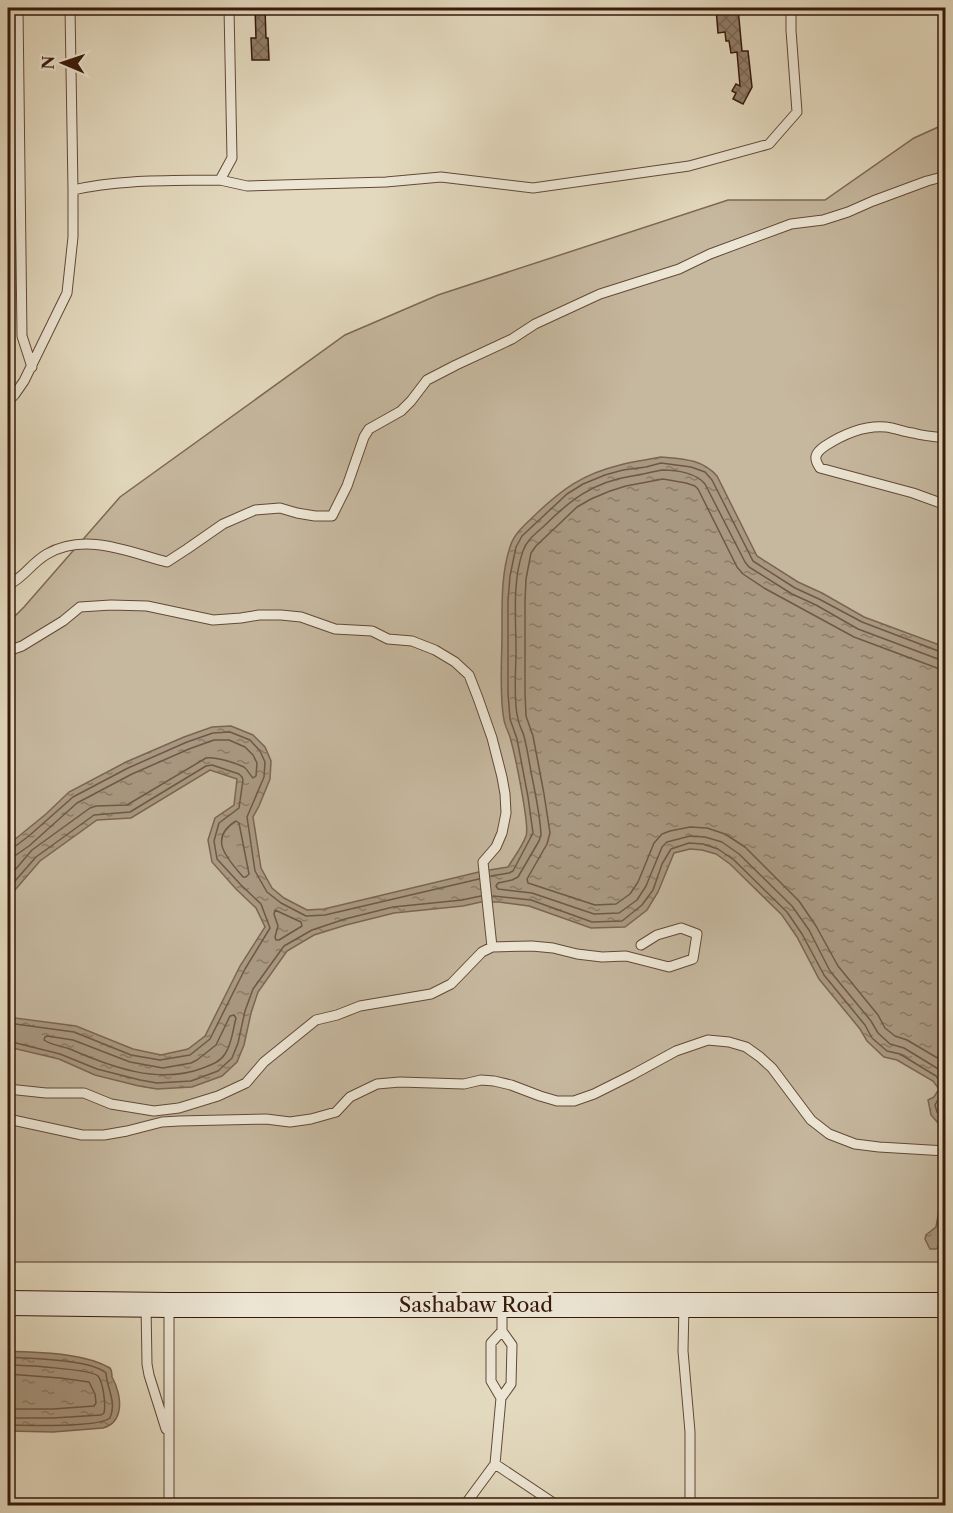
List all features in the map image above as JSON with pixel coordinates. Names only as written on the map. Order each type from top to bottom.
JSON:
[{"type":"main road","name":"Sashabaw Road","points":[[8,1303],[945,1305]]},
{"type":"lane","points":[[18,8],[22,336],[32,367]]},
{"type":"lane","points":[[8,402],[11,394],[32,367],[67,293],[73,237],[70,8]]},
{"type":"lane","points":[[220,180],[232,158],[229,8]]},
{"type":"lane","points":[[73,190],[96,185],[158,181],[220,180],[247,186],[386,182],[441,177],[533,188],[689,166],[769,144],[797,112],[791,8]]},
{"type":"lane","points":[[8,585],[18,580],[35,561],[72,544],[118,547],[167,562],[223,524],[255,510],[280,508],[315,516],[332,516],[347,486],[369,429],[401,411],[427,380],[512,339],[535,324],[600,294],[679,269],[710,254],[790,224],[824,220],[945,176]]},
{"type":"lane","points":[[945,438],[885,427],[864,429],[820,450],[815,456],[815,462],[820,468],[904,490],[945,506]]},
{"type":"lane","points":[[8,651],[22,646],[63,621],[80,607],[111,605],[147,606],[213,620],[259,615],[301,617],[335,628],[372,632],[388,639],[412,641],[435,650],[455,662],[469,675],[492,738],[506,794],[506,813],[502,834],[496,847],[483,862],[492,947]]},
{"type":"lane","points":[[8,1089],[84,1094],[111,1104],[154,1111],[189,1105],[218,1096],[246,1083],[264,1062],[316,1020],[360,1006],[431,994],[451,984],[482,952],[492,947],[532,946],[602,957],[626,956],[669,968],[693,959],[697,934],[681,928],[657,935],[641,945]]},
{"type":"lane","points":[[8,1119],[82,1135],[104,1135],[179,1120],[266,1119],[290,1122],[336,1112],[350,1097],[377,1084],[400,1082],[464,1084],[481,1080],[494,1081],[557,1101],[574,1101],[604,1089],[676,1051],[708,1040],[729,1042],[746,1047],[760,1057],[772,1068],[812,1120],[829,1134],[855,1144],[945,1151]]},
{"type":"lane","points":[[158,1305],[147,1365],[169,1437]]},
{"type":"lane","points":[[158,1305],[169,1437],[169,1506]]},
{"type":"lane","points":[[466,1505],[495,1464],[501,1398],[511,1384],[512,1345],[502,1331],[502,1305]]},
{"type":"lane","points":[[684,1305],[683,1351],[690,1432],[690,1506]]},
{"type":"lane","points":[[501,1398],[491,1381],[491,1343],[502,1331]]},
{"type":"lane","points":[[495,1464],[558,1506]]},
{"type":"shaded area","points":[[945,124],[945,1262],[8,1262],[8,623],[120,497],[345,335],[438,295],[728,200],[825,200],[914,138]]},
{"type":"water","points":[[661,457],[698,463],[717,476],[757,556],[798,582],[864,617],[945,647],[945,1131],[931,1115],[928,1100],[934,1097],[939,1089],[933,1081],[897,1060],[884,1057],[867,1041],[860,1029],[819,979],[797,937],[782,915],[730,864],[716,854],[702,850],[690,849],[674,853],[658,892],[647,910],[625,927],[591,928],[529,906],[481,902],[394,913],[314,935],[287,951],[258,992],[244,1045],[237,1062],[222,1076],[192,1087],[157,1089],[139,1086],[95,1075],[59,1059],[8,1047],[8,1017],[76,1026],[133,1049],[161,1055],[188,1049],[205,1036],[240,966],[265,927],[256,908],[212,862],[208,840],[215,818],[234,805],[237,779],[210,770],[131,818],[97,820],[40,861],[8,898],[8,845],[69,792],[126,762],[184,737],[212,727],[231,726],[253,735],[265,747],[271,761],[270,779],[253,817],[261,868],[272,888],[284,898],[307,910],[324,909],[508,867],[522,844],[527,830],[519,775],[502,710],[503,590],[507,557],[512,542],[521,529],[554,497],[584,478],[630,462]]},
{"type":"water","points":[[945,1194],[941,1227],[945,1233],[945,1242],[936,1249],[930,1249],[925,1239],[926,1235],[936,1227]]},
{"type":"water","points":[[8,1351],[74,1356],[110,1368],[120,1405],[114,1422],[103,1428],[53,1432],[8,1431]]},
{"type":"building","points":[[255,8],[265,8],[269,60],[252,60],[251,38],[256,38]]},
{"type":"building","points":[[716,8],[738,8],[742,51],[748,51],[752,87],[743,104],[733,99],[736,93],[732,91],[736,84],[740,86],[737,52],[731,53],[725,32],[718,33]]}]
